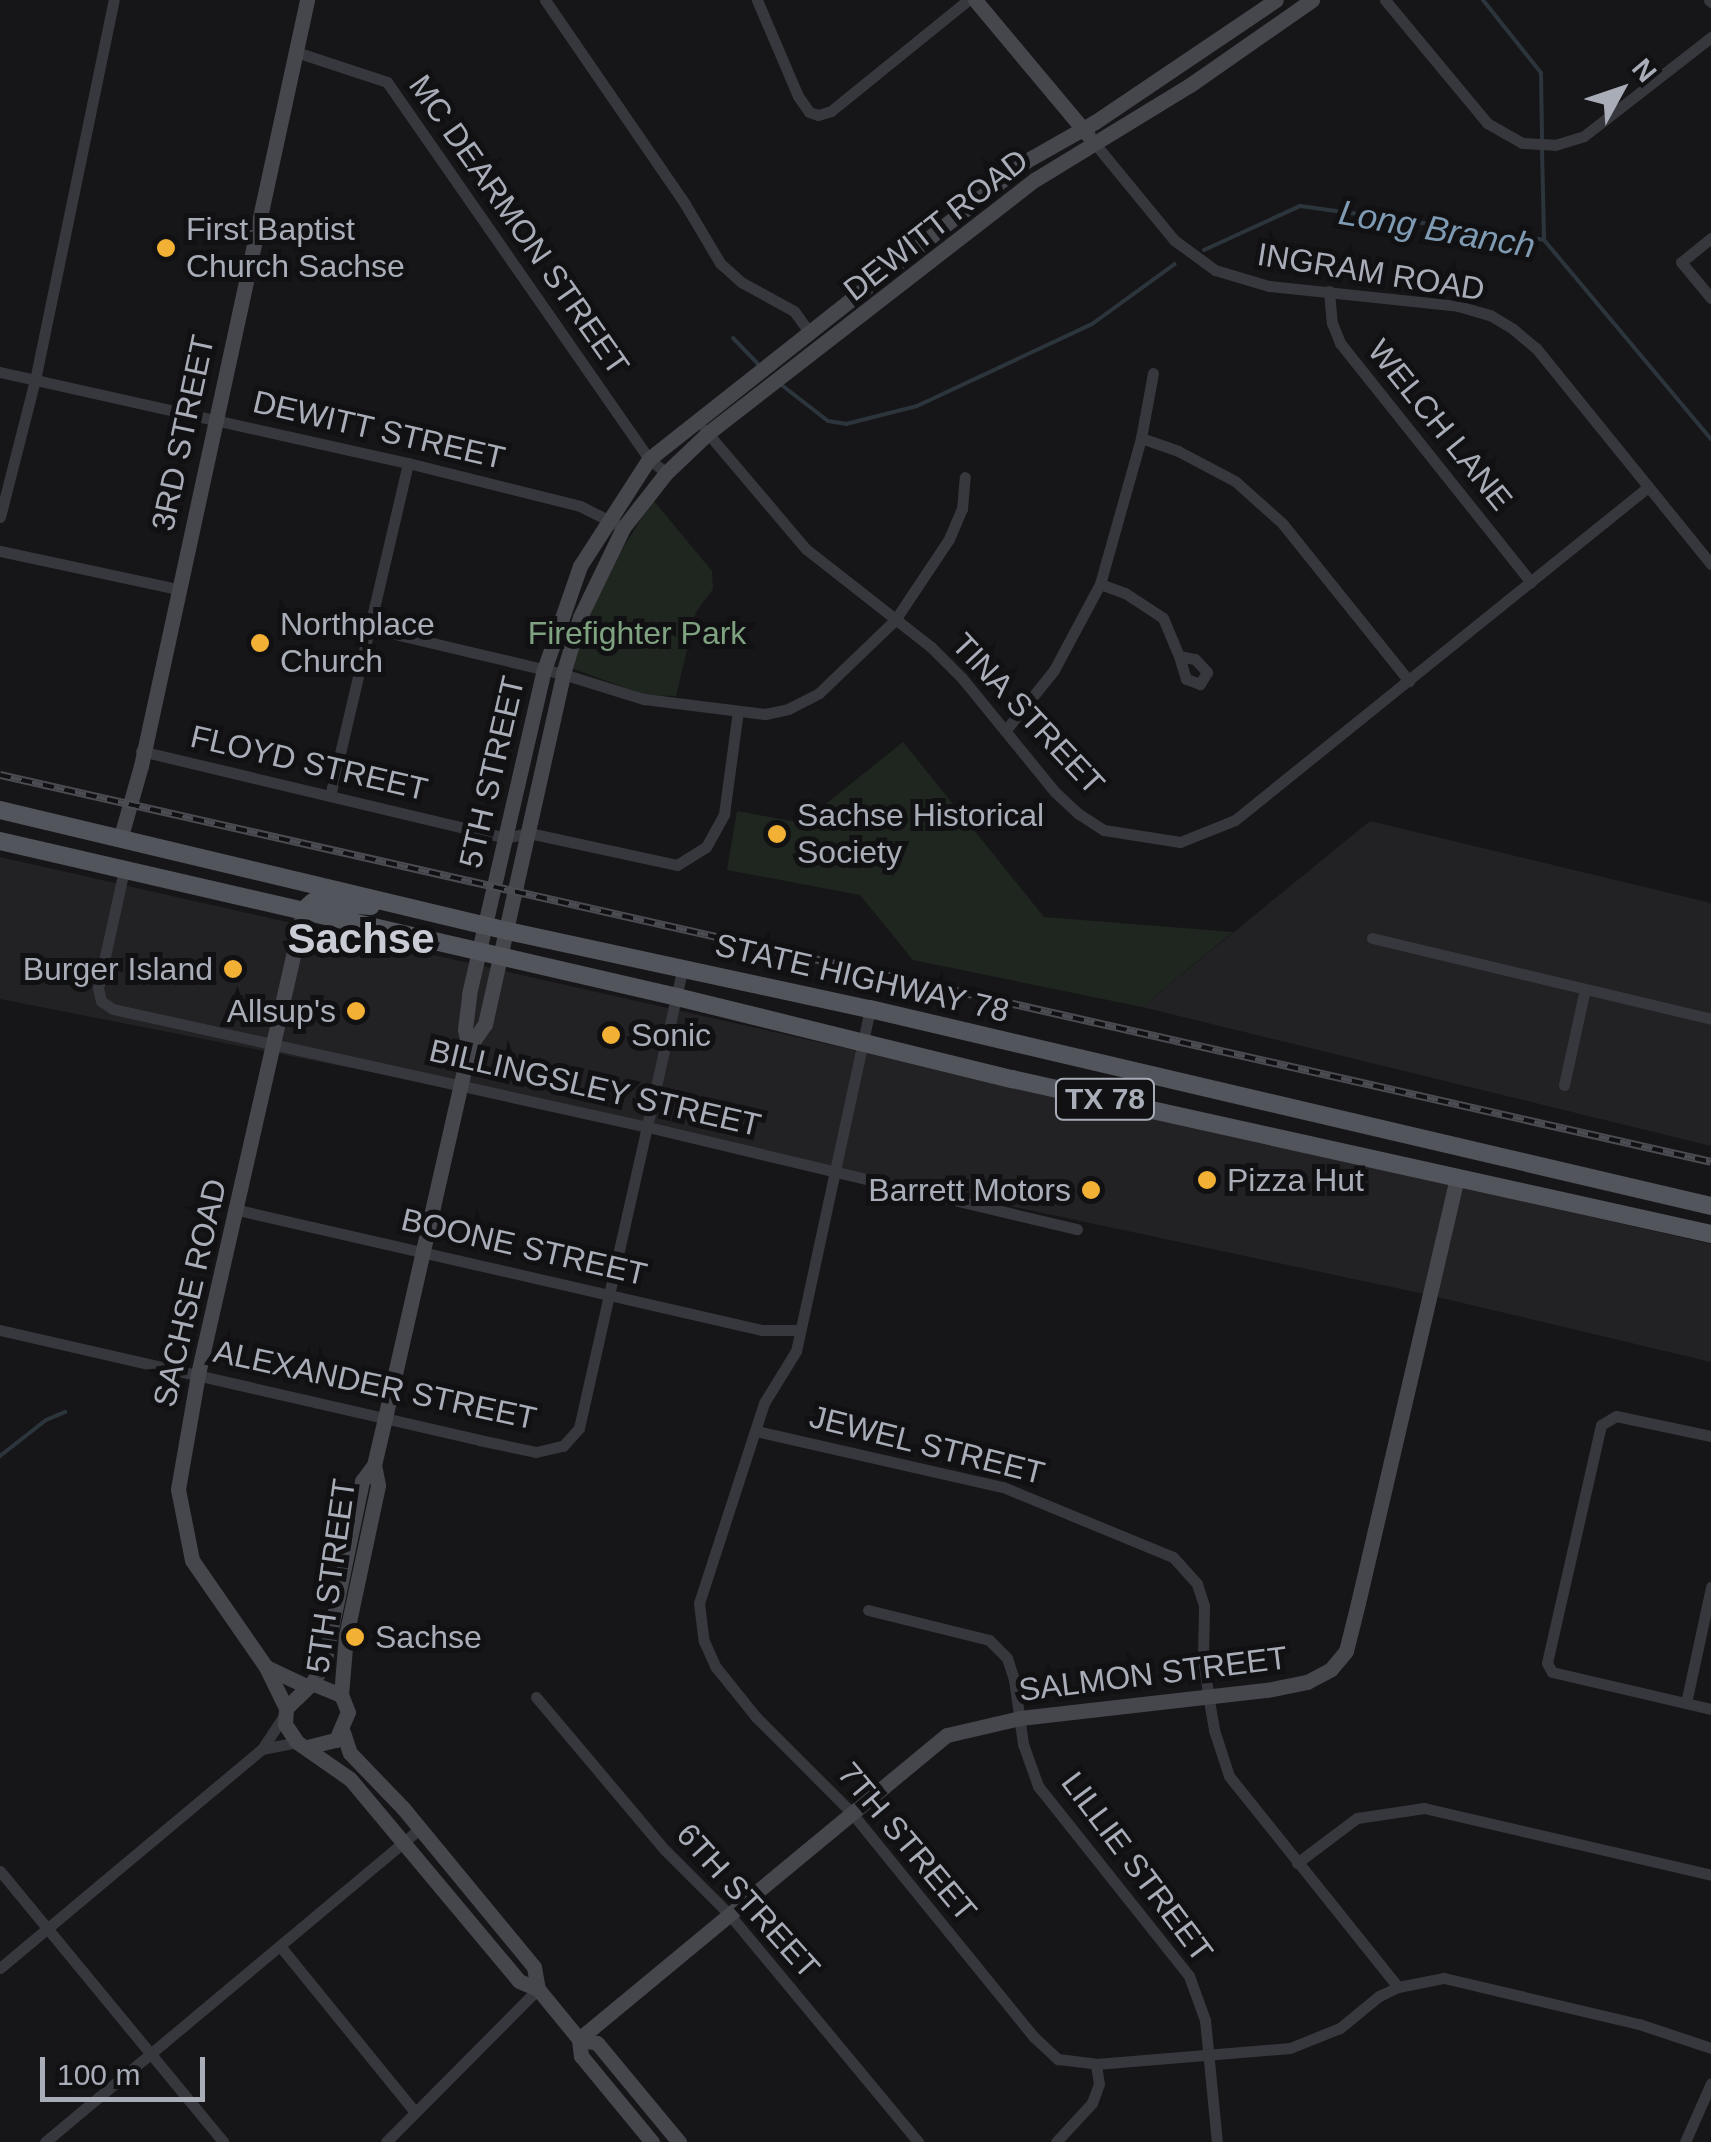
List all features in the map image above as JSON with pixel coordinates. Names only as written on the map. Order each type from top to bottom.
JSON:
[{"type":"main road","name":"3RD STREET","points":[[124,870],[118,826],[140,756],[178,590],[307,0]]},
{"type":"main road","name":"INGRAM ROAD","points":[[972,0],[1096,145]]},
{"type":"main road","name":"DEWITT ROAD","points":[[606,520],[649,459],[852,295],[1040,153],[1083,129],[1276,0]]},
{"type":"main road","name":"DEWITT ROAD","points":[[623,528],[666,473],[708,433],[764,389],[1052,170],[1096,145],[1312,0]]},
{"type":"main road","points":[[1040,153],[1052,170]]},
{"type":"main road","points":[[852,295],[866,314]]},
{"type":"main road","points":[[808,330],[822,347]]},
{"type":"main road","name":"5TH STREET","points":[[469,1047],[465,1029],[478,951],[544,670],[571,587],[606,520]]},
{"type":"main road","name":"5TH STREET","points":[[309,1684],[324,1663],[362,1481],[374,1465],[386,1418],[469,1047],[485,1024],[508,931],[563,674],[580,617],[623,528]]},
{"type":"main road","points":[[514,794],[536,800]]},
{"type":"main road","name":"STATE HIGHWAY 78","points":[[0,810],[508,931],[870,1009],[1711,1206]]},
{"type":"main road","name":"STATE HIGHWAY 78","points":[[0,841],[677,996],[1012,1079],[1711,1234]]},
{"type":"main road","points":[[303,911],[313,902],[368,907],[380,901]]},
{"type":"main road","name":"SACHSE ROAD","points":[[285,1711],[266,1667],[192,1560],[183,1530],[178,1489],[198,1374],[303,911]]},
{"type":"main road","points":[[1012,1079],[1021,1046]]},
{"type":"main road","name":"SALMON STREET","points":[[579,2039],[946,1734],[1020,1718],[1307,1682],[1331,1669],[1346,1652],[1457,1176]]},
{"type":"main road","name":"5TH STREET","points":[[342,1695],[346,1636],[378,1485],[374,1465]]},
{"type":"main road","name":"SACHSE ROAD","points":[[266,1667],[309,1684]]},
{"type":"main road","points":[[538,1989],[534,1968],[420,1829],[350,1753],[343,1732],[348,1712],[342,1695],[309,1684],[285,1711],[289,1735],[350,1780],[519,1981],[538,1989],[579,2039],[581,2056],[652,2142]]},
{"type":"main road","points":[[302,1745],[328,1745],[343,1732]]},
{"type":"main road","points":[[579,2039],[597,2043],[679,2142]]},
{"type":"street","points":[[0,516],[35,380],[102,73],[114,0]]},
{"type":"street","points":[[545,0],[685,204],[720,263],[741,282],[794,311],[808,330]]},
{"type":"street","points":[[757,0],[798,96],[809,112],[818,114],[832,111],[972,0]]},
{"type":"street","points":[[1385,0],[1486,123],[1522,144],[1556,145],[1584,136],[1711,37]]},
{"type":"street","name":"MC DEARMON STREET","points":[[296,52],[388,82],[649,459],[666,473]]},
{"type":"street","name":"INGRAM ROAD","points":[[1096,145],[1174,240],[1194,258],[1235,278],[1458,306],[1490,315],[1513,328],[1536,348],[1711,564]]},
{"type":"street","points":[[1711,238],[1681,262],[1711,298]]},
{"type":"street","name":"WELCH LANE","points":[[1329,291],[1332,323],[1346,352],[1531,582]]},
{"type":"street","name":"DEWITT STREET","points":[[0,372],[408,463],[580,506],[623,528]]},
{"type":"street","points":[[1005,731],[1054,670],[1100,584],[1141,438],[1152,373]]},
{"type":"street","name":"TINA STREET","points":[[695,418],[806,549],[962,678],[1079,814],[1104,830],[1180,842],[1235,820],[1648,487]]},
{"type":"street","points":[[1141,438],[1212,467],[1270,513],[1409,681]]},
{"type":"street","points":[[330,796],[408,463]]},
{"type":"street","points":[[369,628],[563,674],[644,699],[738,712],[788,709],[819,693],[895,620],[949,539],[962,509],[965,477]]},
{"type":"street","points":[[0,551],[178,590]]},
{"type":"street","points":[[1100,584],[1125,592],[1163,618],[1179,656]]},
{"type":"street","name":"FLOYD STREET","points":[[140,756],[505,838],[529,833],[657,863],[677,864],[698,857],[724,814],[738,712]]},
{"type":"street","name":"3RD STREET","points":[[101,1002],[98,988],[124,870]]},
{"type":"street","points":[[1372,938],[1711,1019]]},
{"type":"street","points":[[609,1294],[683,967]]},
{"type":"street","points":[[1564,1086],[1585,989]]},
{"type":"street","name":"BILLINGSLEY STREET","points":[[101,1002],[113,1009],[648,1128],[1077,1230]]},
{"type":"street","name":"7TH STREET","points":[[870,1009],[796,1352],[764,1403],[699,1604],[704,1641],[715,1666],[756,1717],[850,1812],[1034,2037],[1058,2060],[1096,2064],[1290,2048],[1320,2039],[1398,1987],[1444,1978],[1639,2024],[1711,2048]]},
{"type":"street","name":"BOONE STREET","points":[[238,1210],[762,1330],[799,1330]]},
{"type":"street","name":"ALEXANDER STREET","points":[[0,1330],[536,1452],[563,1446],[579,1428],[609,1294]]},
{"type":"street","points":[[1711,1436],[1616,1416],[1601,1425],[1547,1664],[1552,1672],[1711,1708]]},
{"type":"street","name":"JEWEL STREET","points":[[756,1431],[1003,1487],[1173,1557],[1197,1584],[1204,1606],[1208,1695],[1229,1776],[1398,1987]]},
{"type":"street","points":[[1686,1703],[1711,1587]]},
{"type":"street","name":"LILLIE STREET","points":[[868,1610],[989,1640],[1007,1658],[1023,1744],[1052,1809],[1190,1976],[1206,2020],[1217,2142]]},
{"type":"street","name":"6TH STREET","points":[[536,1697],[665,1850],[728,1914],[918,2142]]},
{"type":"street","points":[[0,1968],[262,1750],[285,1711]]},
{"type":"street","points":[[262,1750],[302,1745]]},
{"type":"street","points":[[1297,1863],[1357,1818],[1424,1808],[1711,1874]]},
{"type":"street","points":[[45,2142],[420,1829]]},
{"type":"street","points":[[0,1871],[223,2142]]},
{"type":"street","points":[[280,1946],[415,2112]]},
{"type":"street","points":[[386,2142],[538,1989]]},
{"type":"street","points":[[1056,2142],[1092,2103],[1100,2084],[1096,2064]]},
{"type":"street","points":[[1685,2142],[1711,2083]]},
{"type":"shaded area","points":[[1370,821],[1711,903],[1711,1146],[1142,1007]]},
{"type":"shaded area","points":[[0,857],[1711,1244],[1711,1362],[1429,1295],[463,1090],[0,999]]},
{"type":"green space","name":"Firefighter Park","points":[[653,500],[712,571],[713,589],[696,612],[676,696],[646,695],[571,668],[599,586]]},
{"type":"green space","points":[[903,742],[1044,917],[1233,932],[1142,1007],[913,960],[860,895],[727,870],[737,811],[802,823]]},
{"type":"waterway","points":[[1483,0],[1541,73],[1542,140]]},
{"type":"waterway","points":[[1542,149],[1544,240]]},
{"type":"waterway","name":"Long Branch","points":[[1204,250],[1300,206],[1544,240],[1711,439]]},
{"type":"waterway","points":[[779,383],[828,421],[846,424],[917,406],[1092,324],[1175,264]]},
{"type":"waterway","points":[[733,338],[761,367]]},
{"type":"waterway","points":[[0,1456],[46,1420],[65,1412]]},
{"type":"railway","points":[[0,775],[1711,1162]]},
{"type":"place","name":"First Baptist Church Sachse","points":[[166,248]]},
{"type":"place","name":"Northplace Church","points":[[260,643]]},
{"type":"place","name":"Sachse Historical Society","points":[[777,834]]},
{"type":"place","name":"Burger Island","points":[[233,969]]},
{"type":"place","name":"Allsup's","points":[[356,1011]]},
{"type":"place","name":"Sonic","points":[[611,1035]]},
{"type":"place","name":"Pizza Hut","points":[[1207,1180]]},
{"type":"place","name":"Barrett Motors","points":[[1091,1190]]},
{"type":"place","name":"Sachse","points":[[355,1637]]},
{"type":"district","name":"Sachse","points":[[361,939]]}]
